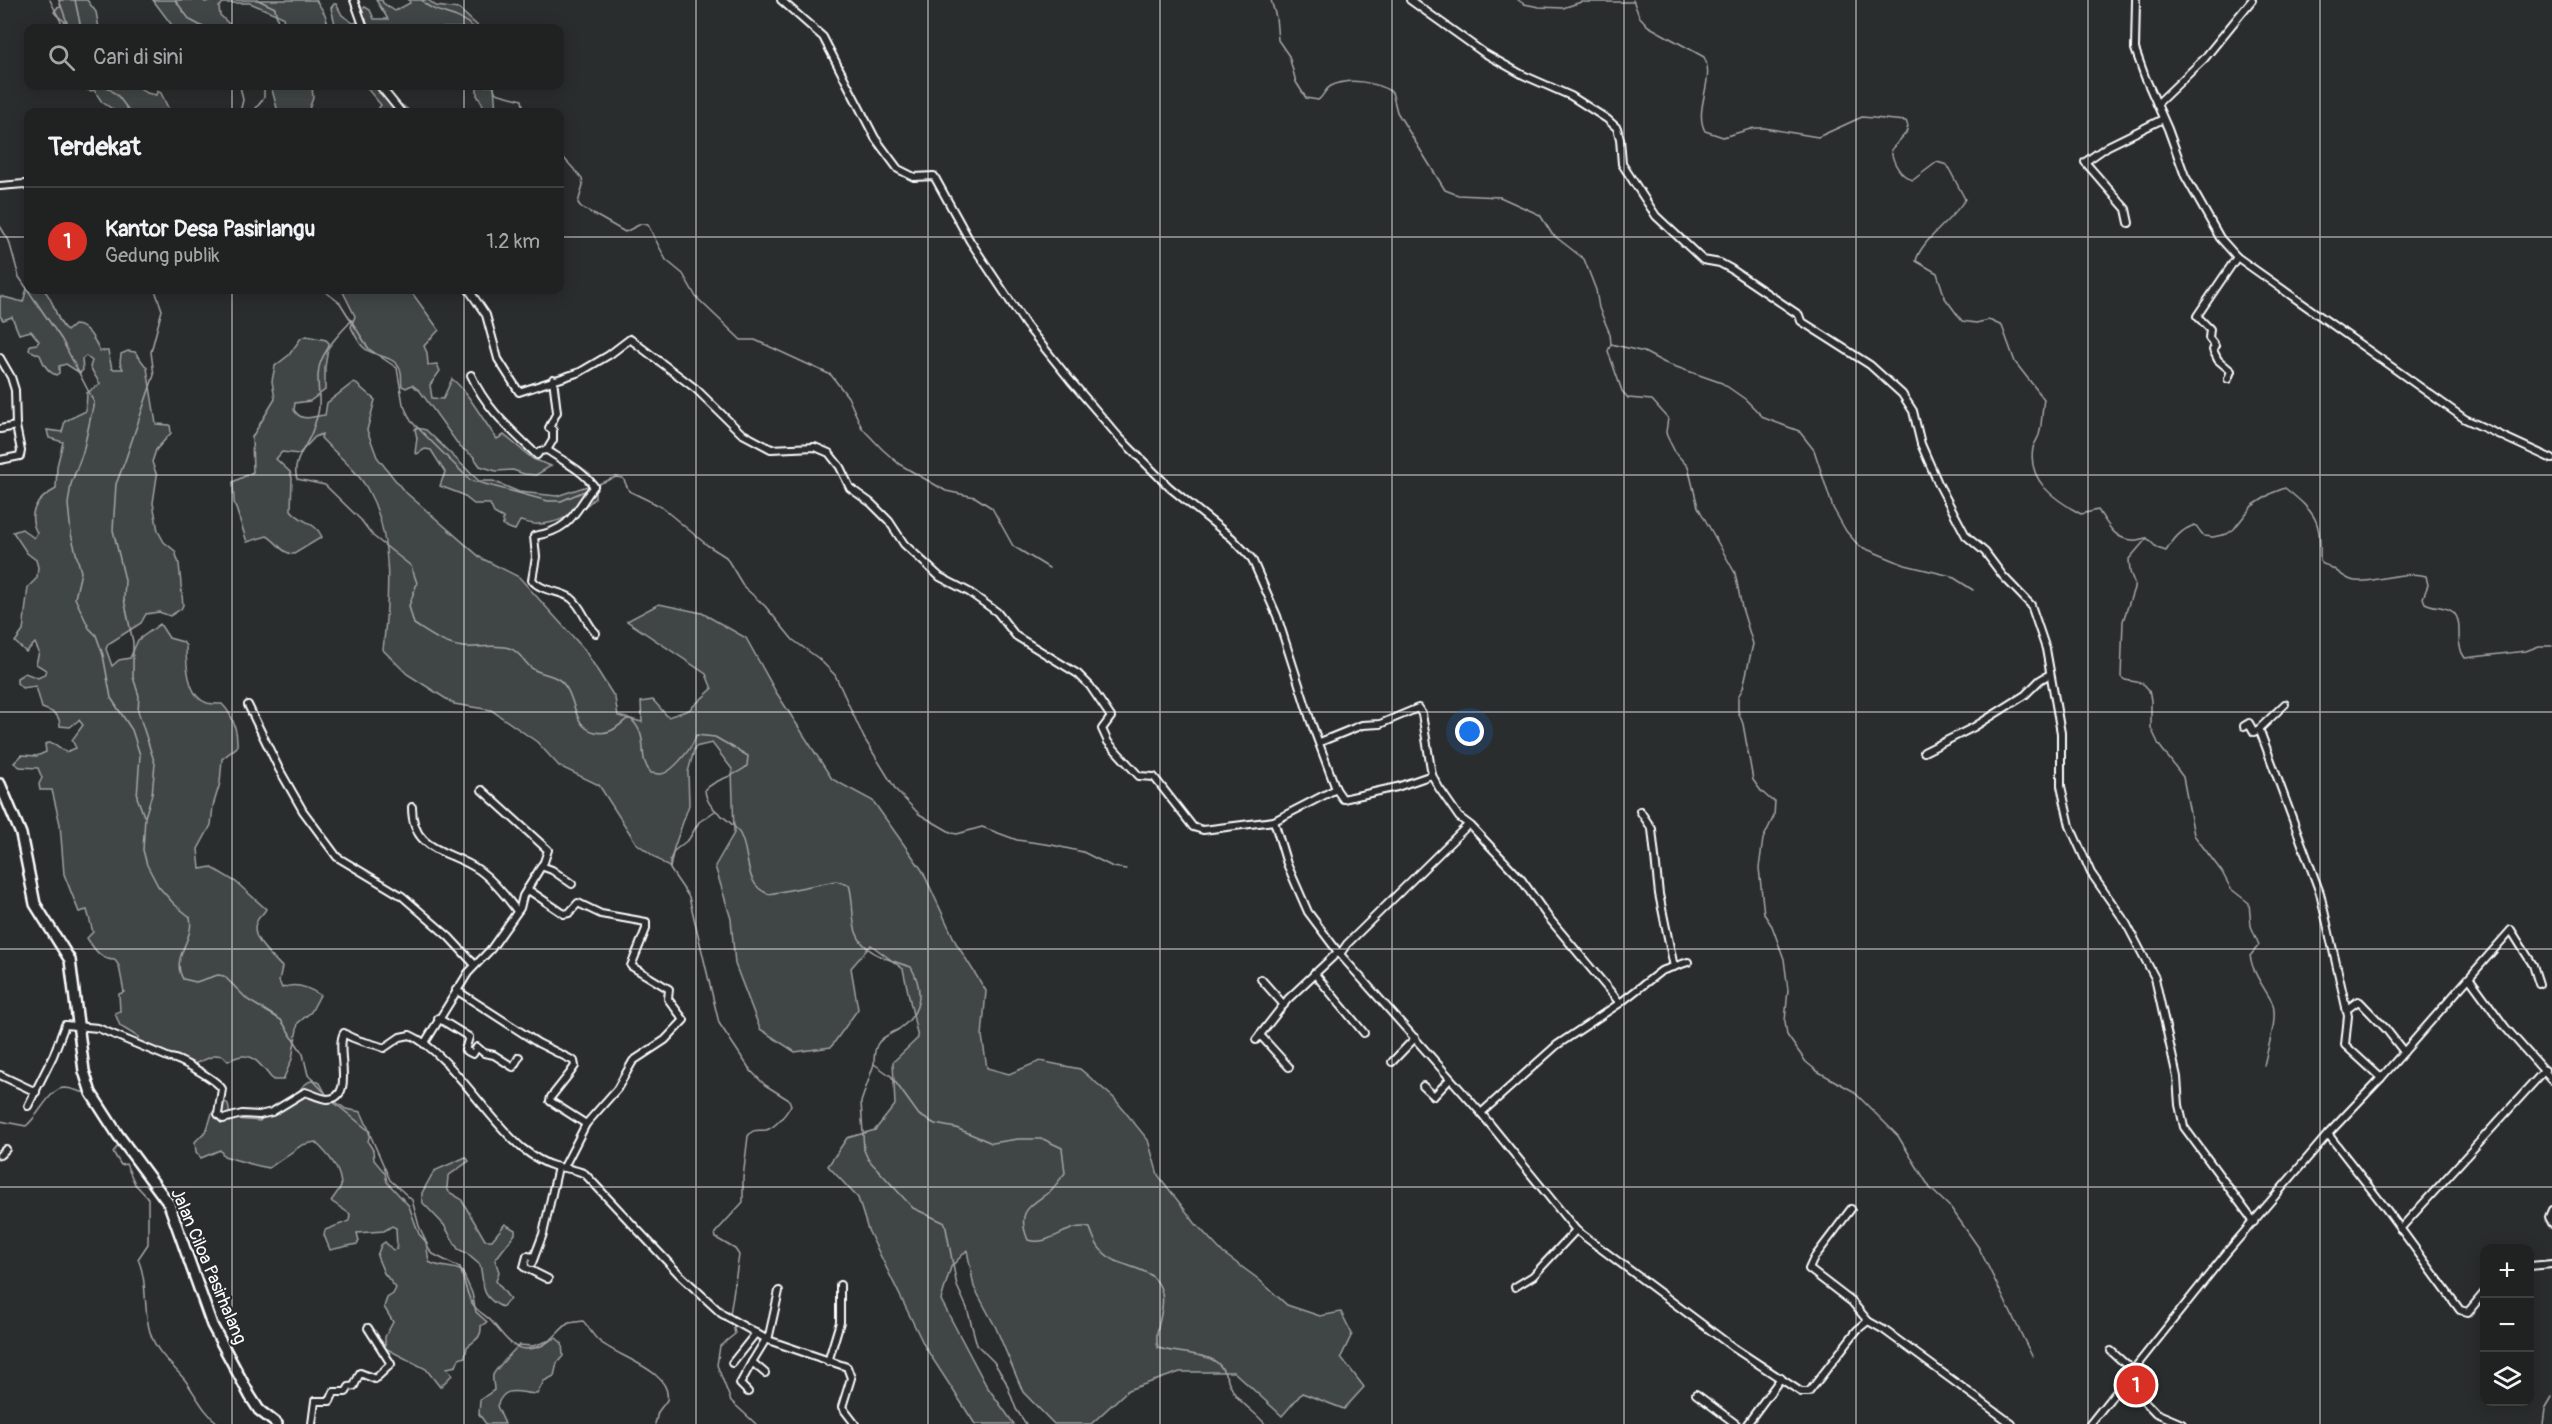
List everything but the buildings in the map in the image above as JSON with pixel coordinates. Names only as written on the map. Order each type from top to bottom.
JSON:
[{"type":"main road","name":"Jalan Ciloa Pasirhalang","points":[[0,784],[2,794],[21,834],[35,904],[70,960],[84,1071],[91,1093],[118,1136],[169,1204],[212,1325],[259,1410],[277,1424]]},
{"type":"street","points":[[354,0],[363,24]]},
{"type":"street","points":[[781,0],[823,37],[875,138],[898,169],[914,177],[934,176],[970,241],[1026,325],[1070,380],[1118,435],[1169,487],[1232,538],[1252,559],[1277,616],[1336,789],[1343,799],[1397,787],[1432,775]]},
{"type":"street","points":[[1410,0],[1484,53],[1523,75],[1572,96],[1607,119],[1617,128],[1622,164],[1647,204],[1686,245],[1704,260],[1720,263],[1763,289],[1799,315],[1801,321],[1870,365],[1902,394],[1913,411],[1921,444],[1938,483],[1966,536],[1985,552],[2002,576],[2031,605],[2043,640],[2061,733],[2061,786],[2070,826],[2091,873],[2126,923],[2155,978],[2177,1077],[2179,1105],[2184,1127],[2254,1222]]},
{"type":"street","points":[[2136,0],[2135,49],[2145,77],[2185,176],[2220,238],[2237,257],[2465,419],[2552,459]]},
{"type":"street","points":[[2157,104],[2204,59],[2252,0]]},
{"type":"street","points":[[383,90],[398,108]]},
{"type":"street","points":[[2129,223],[2126,209],[2085,162],[2108,146],[2163,119]]},
{"type":"street","points":[[0,186],[24,184]]},
{"type":"street","points":[[2228,379],[2231,371],[2218,360],[2213,350],[2216,346],[2209,338],[2210,329],[2197,316],[2237,257]]},
{"type":"street","points":[[472,294],[482,308],[498,359],[517,391],[523,392],[553,379],[579,372],[609,355],[624,341],[632,339],[696,389],[741,433],[771,449],[815,447],[824,450],[840,467],[850,488],[871,503],[889,521],[904,544],[940,577],[990,606],[998,612],[1017,636],[1078,674],[1090,686],[1111,717],[1102,729],[1108,742],[1139,776],[1154,777],[1193,827],[1203,830],[1274,821],[1336,789]]},
{"type":"street","points":[[0,460],[21,454],[16,426],[15,390],[1,361]]},
{"type":"street","points":[[471,375],[488,406],[514,436],[537,455],[540,451],[547,450],[571,468],[578,469],[594,486],[573,518],[543,535],[534,536],[536,557],[532,580],[550,591],[570,598],[588,626],[596,633]]},
{"type":"street","points":[[547,450],[553,440],[553,430],[549,428],[557,412],[553,379]]},
{"type":"street","points":[[0,429],[16,426]]},
{"type":"street","points":[[1924,752],[1974,727],[2025,695],[2040,680],[2050,674]]},
{"type":"street","points":[[2244,726],[2249,723],[2254,732],[2285,704]]},
{"type":"street","points":[[248,705],[271,755],[298,802],[337,857],[402,896],[449,937],[475,965]]},
{"type":"street","points":[[1320,742],[1362,725],[1380,724],[1418,708],[1422,714],[1432,775],[1455,812],[1521,879],[1548,917],[1620,1003]]},
{"type":"street","points":[[2259,729],[2293,825],[2315,874],[2348,1016],[2344,1044],[2381,1078]]},
{"type":"street","points":[[424,1044],[456,990],[518,911],[527,889],[548,853],[547,847],[482,790]]},
{"type":"street","points":[[412,807],[412,819],[419,838],[480,871],[499,888],[518,911]]},
{"type":"street","points":[[1640,811],[1652,829],[1659,894],[1674,967]]},
{"type":"street","points":[[1274,821],[1297,890],[1308,912],[1339,953],[1481,1113],[1576,1230],[1734,1348],[1801,1392],[1809,1392],[1857,1330],[1868,1321]]},
{"type":"street","points":[[1289,1067],[1258,1037],[1314,973],[1339,953],[1468,825]]},
{"type":"street","points":[[542,866],[572,884]]},
{"type":"street","points":[[527,889],[564,914],[569,913],[577,903],[580,903],[601,914],[646,921],[646,929],[631,966],[669,989],[668,999],[684,1020],[664,1040],[642,1057],[637,1057],[616,1089],[586,1124],[561,1167],[543,1234],[533,1260],[527,1256],[524,1267],[548,1279]]},
{"type":"street","points":[[2090,1424],[2328,1134],[2470,979],[2511,930],[2528,956],[2539,984]]},
{"type":"street","points":[[1481,1113],[1557,1045],[1620,1003],[1660,972],[1688,963]]},
{"type":"street","points":[[1314,973],[1364,1033]]},
{"type":"street","points":[[1261,979],[1284,1005]]},
{"type":"street","points":[[2470,979],[2505,1027],[2552,1080]]},
{"type":"street","points":[[456,990],[538,1043],[574,1061],[574,1068],[550,1101],[586,1124]]},
{"type":"street","points":[[2346,1010],[2356,1001],[2360,1002],[2404,1052]]},
{"type":"street","points":[[438,1018],[469,1037],[465,1050],[473,1054],[477,1047],[484,1053],[494,1055],[513,1067],[519,1057]]},
{"type":"street","points":[[28,1106],[53,1056],[63,1026],[79,1025],[98,1028],[170,1058],[178,1059],[217,1081],[222,1089],[218,1114],[223,1119],[242,1113],[259,1115],[272,1112],[305,1092],[323,1098],[335,1098],[343,1083],[341,1041],[344,1033],[351,1039],[372,1042],[384,1048],[409,1035],[424,1044],[522,1148],[547,1163],[575,1169],[585,1174],[722,1314],[767,1340],[848,1367],[850,1370],[849,1383],[842,1407],[846,1416],[855,1424]]},
{"type":"street","points":[[1392,1062],[1415,1038]]},
{"type":"street","points":[[2400,1228],[2545,1070]]},
{"type":"street","points":[[0,1075],[36,1092]]},
{"type":"street","points":[[1423,1086],[1434,1096],[1450,1079]]},
{"type":"street","points":[[2328,1134],[2460,1311],[2468,1312],[2480,1298]]},
{"type":"street","points":[[0,1155],[6,1149]]},
{"type":"street","points":[[1851,1209],[1814,1258],[1809,1269],[1852,1302],[1868,1321],[1884,1330],[2012,1424]]},
{"type":"street","points":[[2552,1210],[2549,1217],[2552,1223]]},
{"type":"street","points":[[1515,1287],[1533,1276],[1576,1230]]},
{"type":"street","points":[[2534,1266],[2552,1264]]},
{"type":"street","points":[[828,1362],[840,1322],[840,1286]]},
{"type":"street","points":[[748,1392],[740,1384],[767,1340],[779,1291]]},
{"type":"street","points":[[312,1424],[315,1401],[330,1401],[334,1392],[346,1392],[349,1387],[355,1385],[360,1373],[375,1379],[391,1364],[368,1328]]},
{"type":"street","points":[[732,1363],[756,1333]]},
{"type":"street","points":[[2111,1351],[2132,1370]]},
{"type":"street","points":[[752,1362],[765,1373]]},
{"type":"street","points":[[1746,1424],[1781,1378]]},
{"type":"street","points":[[2124,1380],[2156,1413],[2182,1424]]},
{"type":"street","points":[[1696,1394],[1736,1424]]},
{"type":"shaded area","points":[[59,0],[87,0],[96,12],[98,24],[67,24],[54,12],[61,7]]},
{"type":"shaded area","points":[[153,0],[316,0],[326,16],[327,23],[284,24],[283,17],[250,3],[223,3],[219,7],[220,15],[229,24],[171,24]]},
{"type":"shaded area","points":[[376,0],[382,0],[395,11],[410,3],[409,0],[428,0],[436,6],[459,9],[476,24],[335,24],[331,8],[336,4],[342,15],[353,23],[366,20],[361,10],[365,7],[370,10],[374,19],[388,19]]},
{"type":"shaded area","points":[[94,90],[143,90],[156,95],[157,91],[161,93],[168,108],[111,108],[102,102]]},
{"type":"shaded area","points":[[272,90],[312,90],[313,98],[309,108],[277,108]]},
{"type":"shaded area","points":[[368,90],[378,90],[379,93],[389,95],[406,108],[379,108],[381,105]]},
{"type":"shaded area","points":[[477,90],[494,90],[496,108],[482,108],[483,105],[477,95]]},
{"type":"shaded area","points":[[25,294],[47,294],[67,331],[74,325],[87,330],[100,351],[108,351],[112,369],[123,369],[120,363],[121,354],[128,351],[135,352],[147,368],[156,424],[170,425],[171,433],[156,450],[152,462],[157,476],[153,503],[158,531],[164,542],[175,551],[179,564],[183,605],[170,616],[159,612],[146,614],[141,623],[108,644],[106,649],[112,666],[119,660],[130,658],[138,640],[160,624],[169,638],[183,642],[186,646],[189,678],[195,694],[207,703],[222,704],[232,718],[236,729],[237,747],[222,759],[220,783],[213,806],[211,825],[198,849],[200,869],[211,867],[236,882],[266,909],[257,921],[256,933],[262,946],[282,967],[279,981],[282,988],[292,985],[301,986],[320,995],[311,1012],[298,1023],[292,1059],[283,1080],[273,1080],[254,1059],[249,1057],[236,1057],[228,1061],[223,1056],[216,1055],[194,1064],[188,1063],[178,1056],[168,1055],[138,1042],[138,1037],[120,1026],[115,1013],[120,1011],[119,994],[124,992],[119,966],[115,960],[110,960],[98,953],[87,938],[93,932],[87,910],[79,912],[64,874],[60,824],[52,790],[40,790],[39,784],[42,778],[38,768],[20,767],[14,763],[22,755],[37,756],[46,752],[45,744],[48,743],[66,752],[76,748],[72,740],[83,725],[79,720],[70,727],[60,726],[55,714],[42,708],[36,686],[22,688],[17,683],[17,678],[25,673],[38,678],[44,675],[46,670],[36,664],[39,652],[35,643],[26,652],[15,642],[23,631],[28,587],[37,578],[38,567],[36,560],[27,553],[13,532],[22,529],[34,538],[37,533],[33,519],[35,507],[43,497],[56,489],[57,466],[63,442],[49,438],[47,430],[62,432],[65,421],[86,411],[87,393],[100,384],[90,367],[92,361],[86,356],[82,359],[83,370],[80,373],[66,364],[59,366],[59,373],[56,375],[46,367],[40,355],[29,350],[30,345],[37,344],[39,341],[31,331],[19,334],[12,317],[3,320],[0,316],[0,296],[23,302]]},
{"type":"shaded area","points":[[344,294],[413,294],[439,330],[424,346],[428,365],[437,364],[440,371],[430,385],[432,398],[443,399],[452,379],[469,398],[497,439],[504,435],[533,459],[551,466],[536,475],[513,470],[496,471],[480,466],[473,456],[460,447],[420,391],[412,385],[406,388],[402,386],[398,366],[390,359],[361,345],[351,327],[355,316]]},
{"type":"shaded area","points":[[306,336],[326,340],[329,343],[325,367],[325,390],[310,401],[295,403],[294,410],[297,414],[304,418],[325,415],[327,403],[354,382],[375,400],[367,430],[377,457],[403,490],[481,558],[519,577],[584,649],[615,698],[618,716],[642,722],[641,702],[653,700],[668,717],[689,710],[712,689],[706,674],[627,621],[659,604],[702,613],[746,638],[776,692],[832,779],[873,801],[922,870],[956,943],[986,991],[982,1036],[987,1068],[1009,1074],[1040,1061],[1080,1069],[1114,1098],[1148,1140],[1158,1175],[1195,1223],[1223,1253],[1257,1278],[1287,1305],[1320,1316],[1341,1312],[1352,1334],[1341,1357],[1364,1387],[1344,1409],[1302,1393],[1282,1416],[1234,1372],[1180,1372],[1128,1390],[1091,1424],[1054,1424],[1023,1392],[996,1328],[974,1287],[967,1250],[951,1267],[941,1300],[986,1385],[1014,1424],[975,1424],[925,1347],[868,1230],[858,1198],[828,1166],[847,1138],[875,1130],[895,1105],[893,1062],[918,1038],[903,969],[871,945],[851,968],[858,1009],[831,1047],[795,1052],[760,1029],[735,964],[731,919],[715,866],[734,833],[732,769],[712,743],[695,747],[688,772],[689,805],[674,848],[670,868],[636,843],[599,785],[559,766],[537,742],[491,710],[454,704],[407,674],[383,650],[388,568],[382,528],[376,508],[364,483],[321,438],[322,434],[315,437],[299,454],[282,452],[276,459],[290,472],[292,478],[291,510],[316,528],[322,537],[294,554],[283,550],[267,536],[247,542],[234,502],[233,482],[253,472],[252,437],[275,399],[272,381],[275,366],[289,355],[301,338]]},
{"type":"shaded area","points":[[415,429],[426,430],[479,481],[493,481],[519,492],[557,496],[587,486],[595,492],[595,498],[577,512],[554,522],[532,524],[520,521],[515,530],[503,526],[503,518],[494,513],[490,504],[474,504],[461,494],[440,486],[445,472],[431,450],[425,449],[415,453],[417,438]]},
{"type":"shaded area","points":[[314,1080],[320,1083],[327,1096],[346,1109],[361,1112],[370,1132],[368,1142],[373,1150],[374,1160],[385,1173],[387,1182],[409,1206],[419,1234],[426,1242],[429,1262],[462,1271],[472,1293],[476,1312],[487,1322],[481,1326],[477,1338],[467,1347],[465,1357],[459,1359],[456,1366],[447,1368],[452,1375],[440,1387],[426,1369],[385,1348],[385,1337],[393,1322],[384,1307],[387,1298],[396,1288],[384,1273],[377,1256],[381,1245],[385,1242],[393,1250],[397,1249],[396,1228],[392,1226],[384,1231],[357,1233],[359,1241],[357,1244],[330,1250],[324,1235],[325,1230],[349,1221],[350,1214],[331,1201],[341,1187],[339,1174],[329,1157],[315,1142],[302,1145],[269,1168],[224,1156],[220,1150],[201,1158],[196,1152],[195,1142],[209,1125],[213,1112],[225,1102],[228,1104],[230,1116],[234,1119],[260,1121],[264,1115],[275,1113],[283,1108],[308,1082]]},
{"type":"shaded area","points":[[466,1157],[469,1161],[448,1176],[449,1192],[461,1199],[485,1240],[492,1240],[505,1224],[515,1230],[515,1234],[495,1260],[499,1272],[496,1281],[510,1299],[502,1307],[486,1294],[480,1265],[458,1249],[444,1225],[423,1203],[422,1193],[434,1171]]},
{"type":"shaded area","points":[[556,1338],[562,1343],[563,1356],[557,1363],[554,1376],[544,1381],[537,1394],[514,1391],[504,1394],[497,1406],[505,1424],[486,1424],[479,1414],[480,1400],[494,1390],[493,1377],[497,1369],[519,1345],[533,1346]]},
{"type":"waterway","points":[[50,0],[62,24]]},
{"type":"waterway","points":[[59,0],[68,24]]},
{"type":"waterway","points":[[75,0],[80,24]]},
{"type":"waterway","points":[[175,0],[190,20],[198,24]]},
{"type":"waterway","points":[[202,0],[205,2],[212,0]]},
{"type":"waterway","points":[[258,0],[275,8],[278,24]]},
{"type":"waterway","points":[[422,0],[426,5],[468,24]]},
{"type":"waterway","points":[[1271,0],[1276,17],[1278,40],[1289,56],[1296,82],[1306,98],[1318,100],[1329,87],[1354,81],[1370,83],[1392,92],[1397,112],[1445,190],[1458,195],[1500,197],[1540,215],[1552,234],[1584,259],[1596,290],[1599,308],[1610,334],[1611,344],[1608,351],[1622,391],[1628,398],[1652,400],[1668,418],[1667,436],[1675,452],[1688,467],[1698,507],[1735,573],[1742,608],[1753,644],[1743,688],[1738,697],[1738,711],[1743,724],[1753,780],[1761,791],[1775,801],[1774,816],[1763,839],[1759,868],[1764,914],[1772,926],[1784,959],[1788,990],[1785,1021],[1787,1035],[1806,1062],[1817,1071],[1853,1091],[1898,1136],[1930,1188],[1951,1208],[1979,1248],[2032,1356]]},
{"type":"waterway","points":[[1518,0],[1524,4],[1539,7],[1563,8],[1581,2],[1633,2]]},
{"type":"waterway","points":[[1633,0],[1639,16],[1648,26],[1704,57],[1708,75],[1701,113],[1705,131],[1723,137],[1754,128],[1764,128],[1818,137],[1862,117],[1906,121],[1908,126],[1906,133],[1891,150],[1893,160],[1901,172],[1913,180],[1937,162],[1947,165],[1965,199],[1930,238],[1916,261],[1937,273],[1945,298],[1962,321],[1976,323],[1989,320],[2002,326],[2015,362],[2044,399],[2040,431],[2033,448],[2032,460],[2039,480],[2053,496],[2081,514],[2098,510],[2116,534],[2126,539],[2147,538],[2157,548],[2166,551],[2182,532],[2195,525],[2204,536],[2227,534],[2234,529],[2252,506],[2272,493],[2285,488],[2304,505],[2315,519],[2318,527],[2320,561],[2323,564],[2351,580],[2358,581],[2417,574],[2426,576],[2428,585],[2423,598],[2425,603],[2443,607],[2456,616],[2460,646],[2465,658],[2552,646]]},
{"type":"waterway","points":[[111,90],[127,108]]},
{"type":"waterway","points":[[241,90],[243,100],[241,108]]},
{"type":"waterway","points":[[256,108],[264,98],[264,90]]},
{"type":"waterway","points":[[495,90],[496,93],[522,100],[523,108]]},
{"type":"waterway","points":[[564,158],[582,178],[583,185],[578,203],[581,207],[625,232],[641,224],[648,225],[666,260],[683,274],[696,297],[741,340],[755,340],[831,375],[848,397],[862,428],[882,449],[899,464],[946,491],[975,497],[992,508],[1013,546],[1049,568]]},
{"type":"waterway","points":[[0,226],[9,241],[19,277],[24,284]]},
{"type":"waterway","points":[[31,294],[62,340],[94,402],[83,452],[71,484],[68,504],[71,534],[81,572],[75,598],[89,628],[96,635],[103,655],[111,698],[132,730],[140,755],[137,797],[144,816]]},
{"type":"waterway","points":[[156,294],[162,310],[151,352],[154,375],[116,484],[113,530],[125,580],[124,599],[133,642],[133,677],[139,696],[138,711],[155,764],[152,794],[145,817],[143,850],[147,865],[158,886],[190,917],[191,925],[179,963],[183,979],[196,982],[218,975],[224,976],[248,1000],[281,1020],[303,1054],[308,1075],[328,1096]]},
{"type":"waterway","points":[[328,294],[340,303],[369,349],[397,368],[403,404],[411,421],[470,480],[548,501],[561,501],[587,490]]},
{"type":"waterway","points":[[352,320],[331,344],[319,366],[318,412],[311,435],[296,466],[297,479],[325,485],[361,520],[373,536],[411,566],[417,583],[409,606],[414,624],[456,646],[498,646],[513,650],[533,669],[555,677],[564,685],[581,723],[587,729],[605,732],[631,719],[640,733],[644,760],[651,773],[661,774],[677,764],[695,740],[696,735],[715,737],[748,756],[747,766],[715,782],[705,790],[710,804],[740,834],[751,877],[755,884],[769,894],[836,881],[849,885],[854,926],[860,940],[879,956],[911,967],[915,976],[919,993],[916,1008],[907,1023],[879,1042],[876,1047],[874,1064],[891,1076],[919,1115],[935,1124],[956,1128],[992,1143],[1018,1139],[1043,1139],[1062,1148],[1065,1173],[1051,1190],[1030,1206],[1024,1216],[1023,1222],[1028,1240],[1044,1240],[1074,1228],[1090,1228],[1097,1244],[1110,1258],[1145,1272],[1158,1283],[1163,1300],[1157,1334],[1158,1348],[1201,1356],[1218,1363],[1241,1402],[1265,1424]]},
{"type":"waterway","points":[[1611,344],[1644,352],[1665,363],[1722,383],[1745,399],[1764,418],[1799,431],[1814,450],[1833,508],[1846,531],[1859,546],[1905,565],[1951,576],[1973,590]]},
{"type":"waterway","points":[[596,485],[616,477],[623,478],[629,491],[660,506],[707,545],[726,557],[744,587],[765,606],[793,640],[818,658],[835,675],[864,738],[896,790],[919,814],[952,833],[957,834],[982,827],[1017,840],[1083,852],[1113,867],[1126,869]]},
{"type":"waterway","points":[[2147,538],[2129,559],[2130,572],[2135,585],[2123,621],[2121,677],[2142,683],[2149,691],[2151,728],[2159,745],[2183,777],[2194,835],[2222,872],[2231,889],[2249,903],[2251,926],[2259,945],[2250,956],[2251,963],[2274,1009],[2264,1066]]},
{"type":"waterway","points":[[715,811],[699,822],[689,839],[674,851],[670,860],[670,869],[689,897],[719,1023],[751,1071],[765,1085],[789,1100],[791,1105],[784,1116],[773,1126],[766,1130],[754,1131],[748,1136],[743,1178],[743,1202],[715,1233],[716,1238],[735,1249],[739,1255],[730,1315]]},
{"type":"waterway","points":[[874,1064],[861,1102],[864,1150],[868,1159],[913,1208],[945,1223],[957,1286],[967,1308],[977,1345],[994,1362],[1006,1382],[1016,1409],[1026,1424]]},
{"type":"waterway","points":[[0,1121],[26,1126],[49,1098],[59,1090],[67,1088],[88,1093]]},
{"type":"waterway","points":[[331,1100],[368,1130],[390,1180],[412,1200],[419,1226],[431,1253],[460,1268],[476,1309],[492,1322],[507,1340],[518,1348],[524,1349],[541,1346],[569,1323],[583,1321],[596,1338],[606,1346],[641,1365],[661,1380],[666,1389],[667,1400],[658,1412],[655,1424]]},
{"type":"waterway","points":[[118,1146],[113,1152],[121,1165],[126,1164],[135,1184],[148,1198],[148,1244],[138,1259],[143,1277],[150,1332],[160,1352],[185,1380],[204,1409],[219,1424]]},
{"type":"waterway","points":[[733,1324],[735,1334],[720,1346],[717,1365],[731,1401],[756,1424]]},
{"type":"waterway","points":[[2543,1424],[2545,1409],[2552,1397]]},
{"type":"place","name":"Kantor Desa Pasirlangu","points":[[2136,1385]]}]
